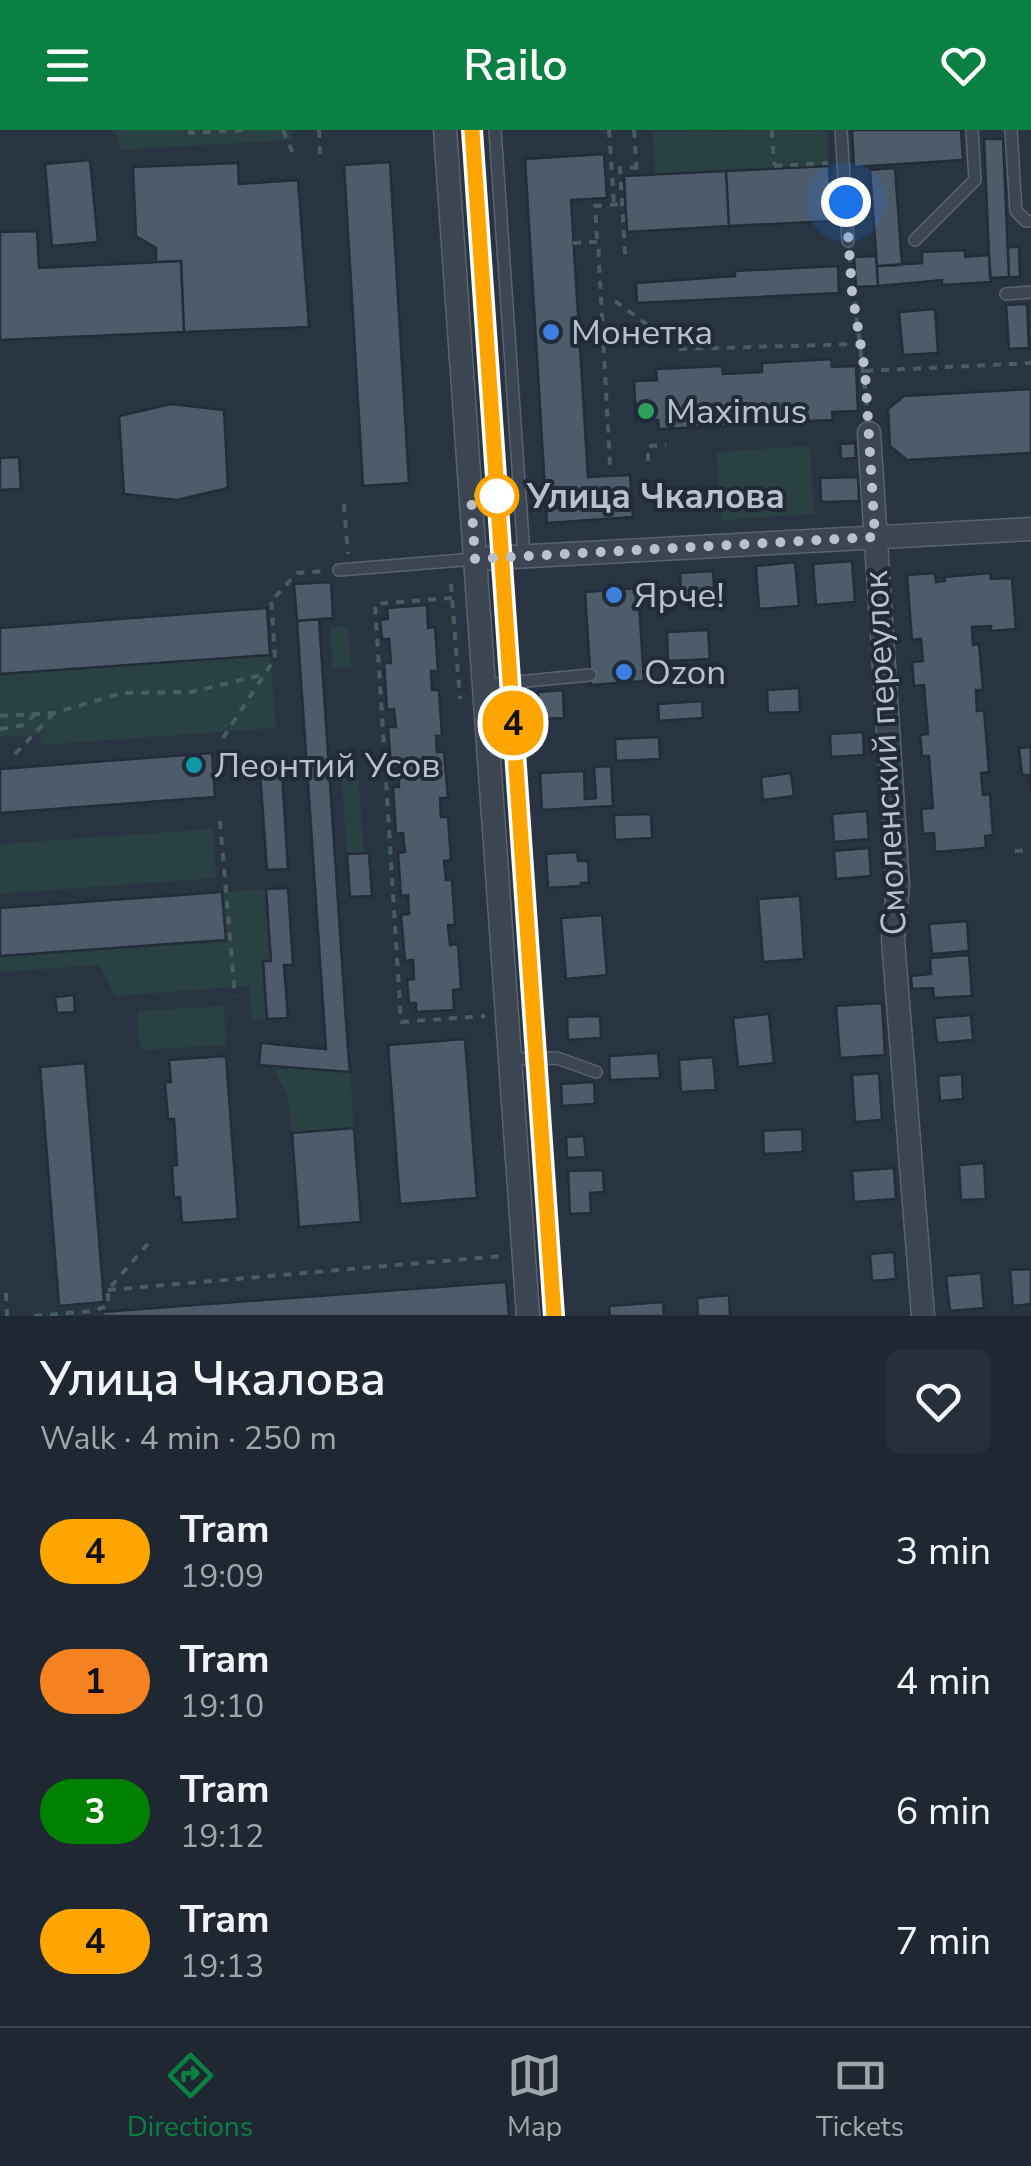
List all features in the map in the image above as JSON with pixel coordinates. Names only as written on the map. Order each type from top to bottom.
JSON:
[{"type":"street","points":[[445,130],[528,1316]]},
{"type":"street","name":"Смоленский переулок","points":[[869,433],[898,885],[894,940],[924,1316]]},
{"type":"street","points":[[475,559],[1031,529]]},
{"type":"lane","points":[[495,130],[524,556]]},
{"type":"lane","points":[[841,130],[848,241]]},
{"type":"lane","points":[[914,240],[974,180],[972,130]]},
{"type":"lane","points":[[1011,130],[1016,211],[1031,221]]},
{"type":"lane","points":[[1006,294],[1031,292]]},
{"type":"lane","points":[[344,566],[475,559]]},
{"type":"lane","points":[[484,685],[590,676]]},
{"type":"lane","points":[[510,1058],[557,1058],[596,1072]]},
{"type":"path","points":[[190,130],[246,130]]},
{"type":"path","points":[[283,130],[294,156]]},
{"type":"path","points":[[319,130],[320,155]]},
{"type":"path","points":[[609,130],[614,204]]},
{"type":"path","points":[[634,130],[637,176]]},
{"type":"path","points":[[772,130],[774,167],[843,162]]},
{"type":"path","points":[[624,254],[620,168],[637,168]]},
{"type":"path","points":[[610,466],[595,206],[622,204]]},
{"type":"path","points":[[848,241],[869,433]]},
{"type":"path","points":[[573,243],[598,242]]},
{"type":"path","points":[[615,301],[680,350],[860,344]]},
{"type":"path","points":[[865,371],[1031,363]]},
{"type":"path","points":[[648,460],[648,446],[666,445]]},
{"type":"path","points":[[223,738],[275,658],[273,597],[297,573],[344,566],[344,504]]},
{"type":"path","points":[[452,598],[375,604],[401,1013],[402,1022],[485,1016]]},
{"type":"path","points":[[0,716],[54,713],[122,693],[192,692],[264,674]]},
{"type":"path","points":[[16,754],[54,713]]},
{"type":"path","points":[[0,729],[24,725],[35,714]]},
{"type":"path","points":[[220,821],[234,998]]},
{"type":"path","points":[[1015,851],[1031,850]]},
{"type":"path","points":[[34,1316],[92,1314],[108,1306],[108,1290],[151,1240]]},
{"type":"path","points":[[108,1290],[516,1255]]},
{"type":"path","points":[[6,1293],[7,1316]]},
{"type":"green space","points":[[114,130],[291,130],[292,140],[121,150]]},
{"type":"green space","points":[[827,130],[829,166],[655,175],[653,131]]},
{"type":"green space","points":[[810,446],[814,514],[721,520],[717,452]]},
{"type":"green space","points":[[348,626],[351,667],[333,669],[330,627]]},
{"type":"green space","points":[[270,655],[276,728],[41,745],[40,734],[0,737],[0,674]]},
{"type":"green space","points":[[358,770],[364,853],[347,854],[341,771]]},
{"type":"green space","points":[[213,829],[216,878],[0,894],[0,844]]},
{"type":"green space","points":[[266,889],[271,961],[263,962],[267,1019],[252,1020],[249,986],[115,996],[99,965],[0,972],[0,956],[225,940],[222,892]]},
{"type":"green space","points":[[224,1006],[226,1045],[142,1050],[137,1011]]},
{"type":"green space","points":[[272,1066],[350,1072],[354,1128],[292,1133],[288,1097]]},
{"type":"building","points":[[852,130],[961,130],[963,160],[854,167]]},
{"type":"building","points":[[984,139],[1003,139],[1009,277],[990,278]]},
{"type":"building","points":[[604,154],[607,198],[571,200],[588,477],[630,475],[633,517],[547,523],[525,159]]},
{"type":"building","points":[[90,160],[98,242],[52,246],[45,164]]},
{"type":"building","points":[[390,162],[409,483],[363,486],[344,165]]},
{"type":"building","points":[[238,163],[239,184],[298,180],[309,327],[184,332],[181,261],[156,262],[156,248],[136,236],[133,167]]},
{"type":"building","points":[[829,166],[832,221],[729,226],[726,171]]},
{"type":"building","points":[[895,168],[902,265],[877,266],[870,170]]},
{"type":"building","points":[[726,171],[729,226],[627,232],[624,176]]},
{"type":"building","points":[[37,231],[39,268],[181,261],[184,332],[0,340],[0,232]]},
{"type":"building","points":[[1008,247],[1019,247],[1020,277],[1009,277]]},
{"type":"building","points":[[965,250],[965,257],[989,255],[991,282],[942,285],[942,280],[878,286],[877,266],[922,263],[922,252]]},
{"type":"building","points":[[876,256],[878,286],[856,287],[854,257]]},
{"type":"building","points":[[838,266],[839,293],[637,303],[636,283],[735,276],[735,271]]},
{"type":"building","points":[[1027,304],[1029,348],[1009,349],[1006,305]]},
{"type":"building","points":[[935,309],[938,353],[903,355],[899,312]]},
{"type":"building","points":[[831,359],[832,367],[856,366],[858,411],[832,412],[833,420],[763,423],[763,415],[725,417],[725,426],[659,429],[658,420],[636,421],[634,381],[657,380],[656,369],[722,366],[723,374],[762,372],[762,363]]},
{"type":"building","points":[[1031,389],[1031,453],[907,460],[890,446],[888,409],[904,396]]},
{"type":"building","points":[[171,404],[224,410],[228,488],[177,500],[124,494],[119,416]]},
{"type":"building","points":[[855,443],[856,458],[841,459],[840,444]]},
{"type":"building","points":[[19,457],[21,489],[0,490],[0,458]]},
{"type":"building","points":[[858,477],[859,501],[821,502],[820,478]]},
{"type":"building","points":[[852,561],[855,602],[816,605],[813,564]]},
{"type":"building","points":[[795,562],[799,606],[759,609],[756,566]]},
{"type":"building","points":[[713,571],[715,603],[682,605],[680,573]]},
{"type":"building","points":[[935,573],[936,582],[945,581],[944,577],[990,573],[991,579],[1012,578],[1016,629],[991,631],[991,626],[972,627],[973,645],[979,644],[983,690],[976,690],[977,711],[984,710],[989,772],[981,773],[983,795],[990,794],[993,835],[985,836],[986,848],[935,852],[934,833],[923,834],[921,809],[933,808],[929,756],[922,756],[920,735],[928,734],[924,685],[914,686],[912,662],[923,661],[921,639],[912,640],[907,575]]},
{"type":"building","points":[[331,582],[333,618],[297,621],[294,584]]},
{"type":"building","points":[[638,588],[644,681],[591,685],[585,592]]},
{"type":"building","points":[[427,605],[428,628],[435,627],[438,671],[431,671],[432,690],[439,690],[442,736],[436,736],[437,752],[444,752],[448,798],[440,798],[441,817],[448,817],[451,860],[444,861],[446,880],[452,880],[455,925],[448,925],[450,945],[458,944],[461,989],[453,990],[454,1010],[416,1012],[416,1003],[409,1003],[407,980],[414,979],[413,960],[405,961],[401,915],[409,914],[408,895],[401,896],[398,853],[405,852],[403,833],[396,834],[393,787],[399,787],[398,768],[391,769],[388,727],[396,727],[394,709],[387,710],[384,663],[391,663],[389,639],[382,639],[380,620],[388,619],[387,608]]},
{"type":"building","points":[[267,608],[270,655],[0,674],[0,628]]},
{"type":"building","points":[[319,619],[350,1072],[259,1065],[261,1043],[326,1049],[297,621]]},
{"type":"building","points":[[708,630],[710,659],[668,661],[667,632]]},
{"type":"building","points":[[799,688],[800,712],[768,713],[767,690]]},
{"type":"building","points":[[563,690],[564,718],[539,719],[538,692]]},
{"type":"building","points":[[702,701],[703,718],[659,721],[658,704]]},
{"type":"building","points":[[863,732],[864,755],[831,757],[830,734]]},
{"type":"building","points":[[659,737],[660,759],[616,761],[615,739]]},
{"type":"building","points":[[1031,747],[1031,792],[1029,775],[1022,775],[1019,748]]},
{"type":"building","points":[[212,753],[215,797],[0,813],[0,769]]},
{"type":"building","points":[[281,757],[288,869],[267,870],[259,758]]},
{"type":"building","points":[[611,766],[613,806],[542,810],[540,773],[584,771],[585,799],[596,798],[594,767]]},
{"type":"building","points":[[791,773],[794,796],[763,800],[761,777]]},
{"type":"building","points":[[867,811],[869,839],[834,842],[832,814]]},
{"type":"building","points":[[651,814],[652,838],[615,840],[614,815]]},
{"type":"building","points":[[869,848],[871,876],[836,879],[834,851]]},
{"type":"building","points":[[577,852],[578,861],[588,861],[589,883],[548,888],[546,854]]},
{"type":"building","points":[[369,853],[372,896],[350,897],[347,854]]},
{"type":"building","points":[[288,888],[293,965],[284,965],[288,1018],[267,1019],[263,961],[271,961],[266,889]]},
{"type":"building","points":[[222,892],[226,940],[0,956],[0,908]]},
{"type":"building","points":[[800,896],[804,959],[763,962],[758,899]]},
{"type":"building","points":[[602,915],[607,975],[566,979],[561,918]]},
{"type":"building","points":[[967,921],[969,951],[932,954],[929,924]]},
{"type":"building","points":[[969,955],[972,996],[934,998],[933,988],[912,989],[911,976],[931,974],[930,958]]},
{"type":"building","points":[[74,995],[75,1012],[57,1013],[55,997]]},
{"type":"building","points":[[882,1003],[885,1055],[840,1058],[836,1006]]},
{"type":"building","points":[[769,1014],[774,1063],[738,1067],[733,1018]]},
{"type":"building","points":[[971,1015],[973,1040],[937,1043],[934,1018]]},
{"type":"building","points":[[600,1016],[601,1038],[568,1040],[567,1017]]},
{"type":"building","points":[[465,1039],[477,1198],[400,1204],[388,1045]]},
{"type":"building","points":[[658,1053],[660,1078],[610,1080],[609,1056]]},
{"type":"building","points":[[226,1056],[238,1219],[182,1223],[180,1197],[174,1198],[174,1119],[168,1119],[165,1082],[171,1082],[169,1060]]},
{"type":"building","points":[[713,1057],[716,1090],[681,1092],[679,1060]]},
{"type":"building","points":[[85,1063],[104,1302],[59,1306],[40,1067]]},
{"type":"building","points":[[879,1073],[882,1120],[855,1122],[852,1075]]},
{"type":"building","points":[[962,1074],[963,1099],[940,1101],[938,1076]]},
{"type":"building","points":[[594,1082],[595,1104],[562,1106],[561,1084]]},
{"type":"building","points":[[354,1128],[361,1222],[299,1227],[292,1133]]},
{"type":"building","points":[[802,1129],[803,1152],[764,1154],[763,1131]]},
{"type":"building","points":[[584,1136],[586,1157],[567,1158],[566,1137]]},
{"type":"building","points":[[984,1163],[986,1199],[961,1200],[959,1165]]},
{"type":"building","points":[[894,1168],[896,1199],[854,1202],[852,1171]]},
{"type":"building","points":[[603,1170],[604,1192],[590,1193],[591,1213],[570,1214],[568,1171]]},
{"type":"building","points":[[894,1252],[896,1279],[872,1281],[870,1254]]},
{"type":"building","points":[[1031,1269],[1031,1304],[1013,1306],[1010,1270]]},
{"type":"building","points":[[981,1273],[984,1308],[950,1311],[946,1276]]},
{"type":"building","points":[[506,1282],[509,1316],[102,1316],[102,1312]]},
{"type":"building","points":[[729,1295],[730,1316],[698,1316],[697,1298]]},
{"type":"building","points":[[663,1302],[664,1316],[610,1316],[609,1306]]},
{"type":"tram line","points":[[472,130],[554,1316]]},
{"type":"tram line","name":"4","points":[[472,130],[554,1316]]},
{"type":"place","name":"Монетка","points":[[551,332]]},
{"type":"place","name":"Maximus","points":[[646,411]]},
{"type":"place","name":"Улица Чкалова","points":[[497,496]]},
{"type":"place","name":"Ярче!","points":[[614,595]]},
{"type":"place","name":"Ozon","points":[[624,672]]},
{"type":"place","name":"Леонтий Усов","points":[[194,765]]},
{"type":"route","points":[[497,496],[471,495],[475,559],[875,537],[865,371],[852,292],[846,202]]}]
